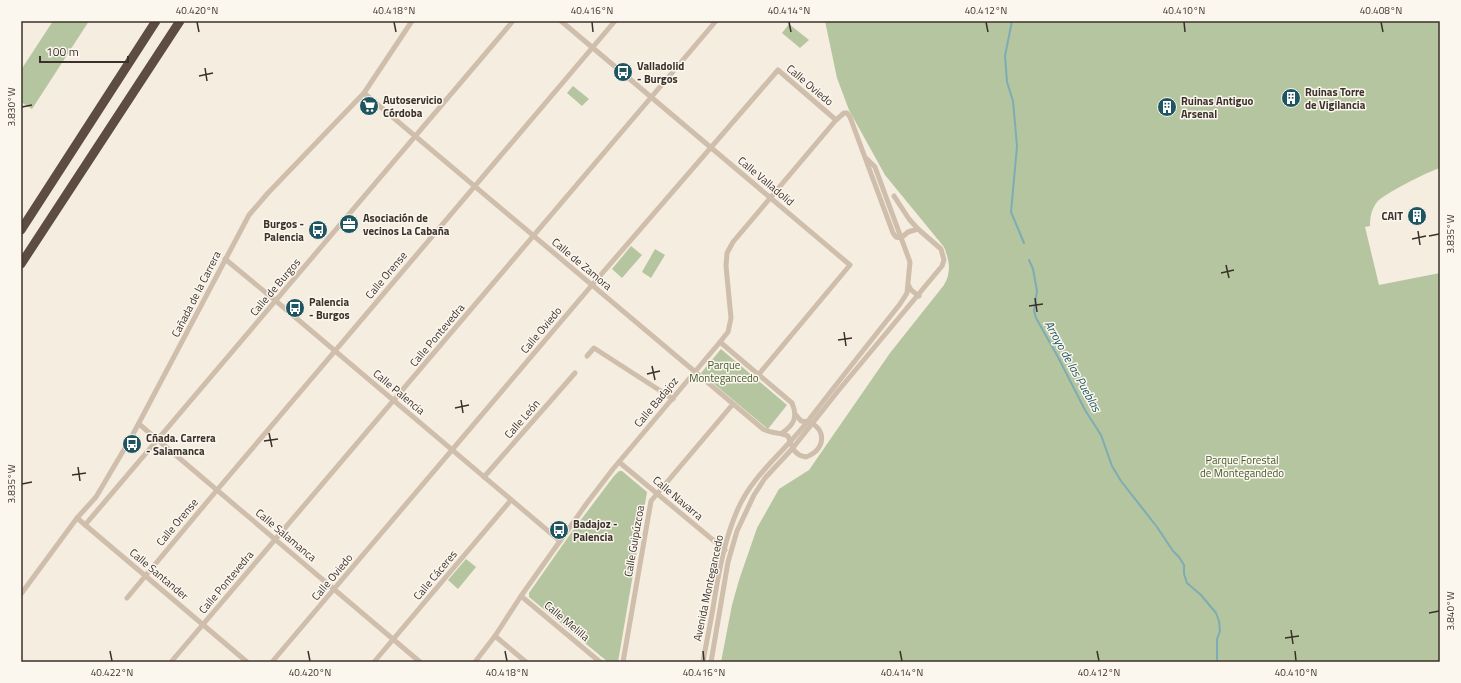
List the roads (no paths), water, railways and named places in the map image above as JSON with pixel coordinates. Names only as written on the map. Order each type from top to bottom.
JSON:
[{"type":"highway","points":[[21,230],[156,21]]},
{"type":"highway","points":[[21,264],[180,21]]},
{"type":"highway","points":[[21,219],[27,211],[38,203]]},
{"type":"street","name":"Cañada de la Carrera","points":[[21,594],[77,518],[96,497],[139,424],[249,215],[268,193],[364,93],[412,21]]},
{"type":"street","name":"Calle de Burgos","points":[[85,525],[513,21]]},
{"type":"street","name":"Calle Valladolid","points":[[561,21],[850,265],[760,374]]},
{"type":"street","name":"Calle Orense","points":[[127,598],[616,21]]},
{"type":"street","name":"Calle Pontevedra","points":[[171,662],[716,21]]},
{"type":"street","name":"Calle Oviedo","points":[[272,662],[335,590],[592,285],[778,70],[836,120]]},
{"type":"street","name":"Calle de Zamora","points":[[364,93],[763,429],[775,434],[782,433]]},
{"type":"street","name":"Calle Badajoz","points":[[475,662],[495,636],[521,596],[587,502],[728,332],[731,318],[726,266],[727,253],[733,242],[770,198],[836,120],[846,112]]},
{"type":"street","name":"Avenida Montegancedo","points":[[711,662],[728,562],[737,531],[754,495],[765,478],[792,449],[839,380],[900,304],[907,293],[909,286],[910,262],[901,238],[896,237],[893,232],[850,117],[846,112]]},
{"type":"street","name":"Avenida Montegancedo","points":[[704,662],[717,582],[725,550],[737,510],[750,488],[765,468],[810,422],[838,390],[919,296],[942,266],[944,260],[941,249],[918,229],[903,212],[894,196]]},
{"type":"street","points":[[901,238],[908,232],[918,229]]},
{"type":"street","name":"Calle Palencia","points":[[225,259],[560,541]]},
{"type":"street","points":[[909,286],[911,290],[919,296]]},
{"type":"street","points":[[720,342],[790,400],[794,406],[796,415],[801,421],[810,422],[819,430],[822,443],[814,453],[806,457],[798,455],[792,449],[788,436],[782,433],[793,425],[796,415]]},
{"type":"street","points":[[587,356],[594,348],[673,399]]},
{"type":"street","name":"Calle León","points":[[484,477],[575,373]]},
{"type":"street","name":"Calle Guipúzcoa","points":[[623,662],[651,501],[733,404]]},
{"type":"street","name":"Calle Salamanca","points":[[139,424],[420,662]]},
{"type":"street","name":"Calle Navarra","points":[[619,462],[725,550]]},
{"type":"street","name":"Calle Cáceres","points":[[374,662],[511,500]]},
{"type":"street","points":[[84,511],[98,511]]},
{"type":"street","name":"Calle Santander","points":[[77,518],[247,662]]},
{"type":"street","name":"Calle Melilla","points":[[521,596],[600,662]]},
{"type":"street","points":[[495,636],[526,662]]},
{"type":"waterway","name":"Arroyo de las Pueblas","points":[[1012,21],[1005,56],[1007,82],[1013,101],[1017,146],[1011,212],[1024,243]]},
{"type":"waterway","name":"Arroyo de las Pueblas","points":[[1029,260],[1033,269],[1037,291],[1034,311],[1036,318],[1085,410],[1101,435],[1112,466],[1121,481],[1179,557],[1184,565],[1184,574],[1187,583],[1201,595],[1216,613],[1220,631],[1217,639],[1217,662]]},
{"type":"place","name":"Valladolid - Burgos","points":[[623,72]]},
{"type":"place","name":"Ruinas Torre de Vigilancia","points":[[1291,98]]},
{"type":"place","name":"Autoservicio Córdoba","points":[[369,106]]},
{"type":"place","name":"Ruinas Antiguo Arsenal","points":[[1167,107]]},
{"type":"place","name":"CAIT","points":[[1417,216]]},
{"type":"place","name":"Asociación de vecinos La Cabaña","points":[[349,224]]},
{"type":"place","name":"Burgos - Palencia","points":[[318,230]]},
{"type":"place","name":"Palencia - Burgos","points":[[295,308]]},
{"type":"place","name":"Cñada. Carrera - Salamanca","points":[[132,444]]},
{"type":"place","name":"Badajoz - Palencia","points":[[559,530]]},
{"type":"park label","name":"Parque Montegancedo","points":[[724,371]]},
{"type":"park label","name":"Parque Forestal de Montegandedo","points":[[1242,466]]}]
